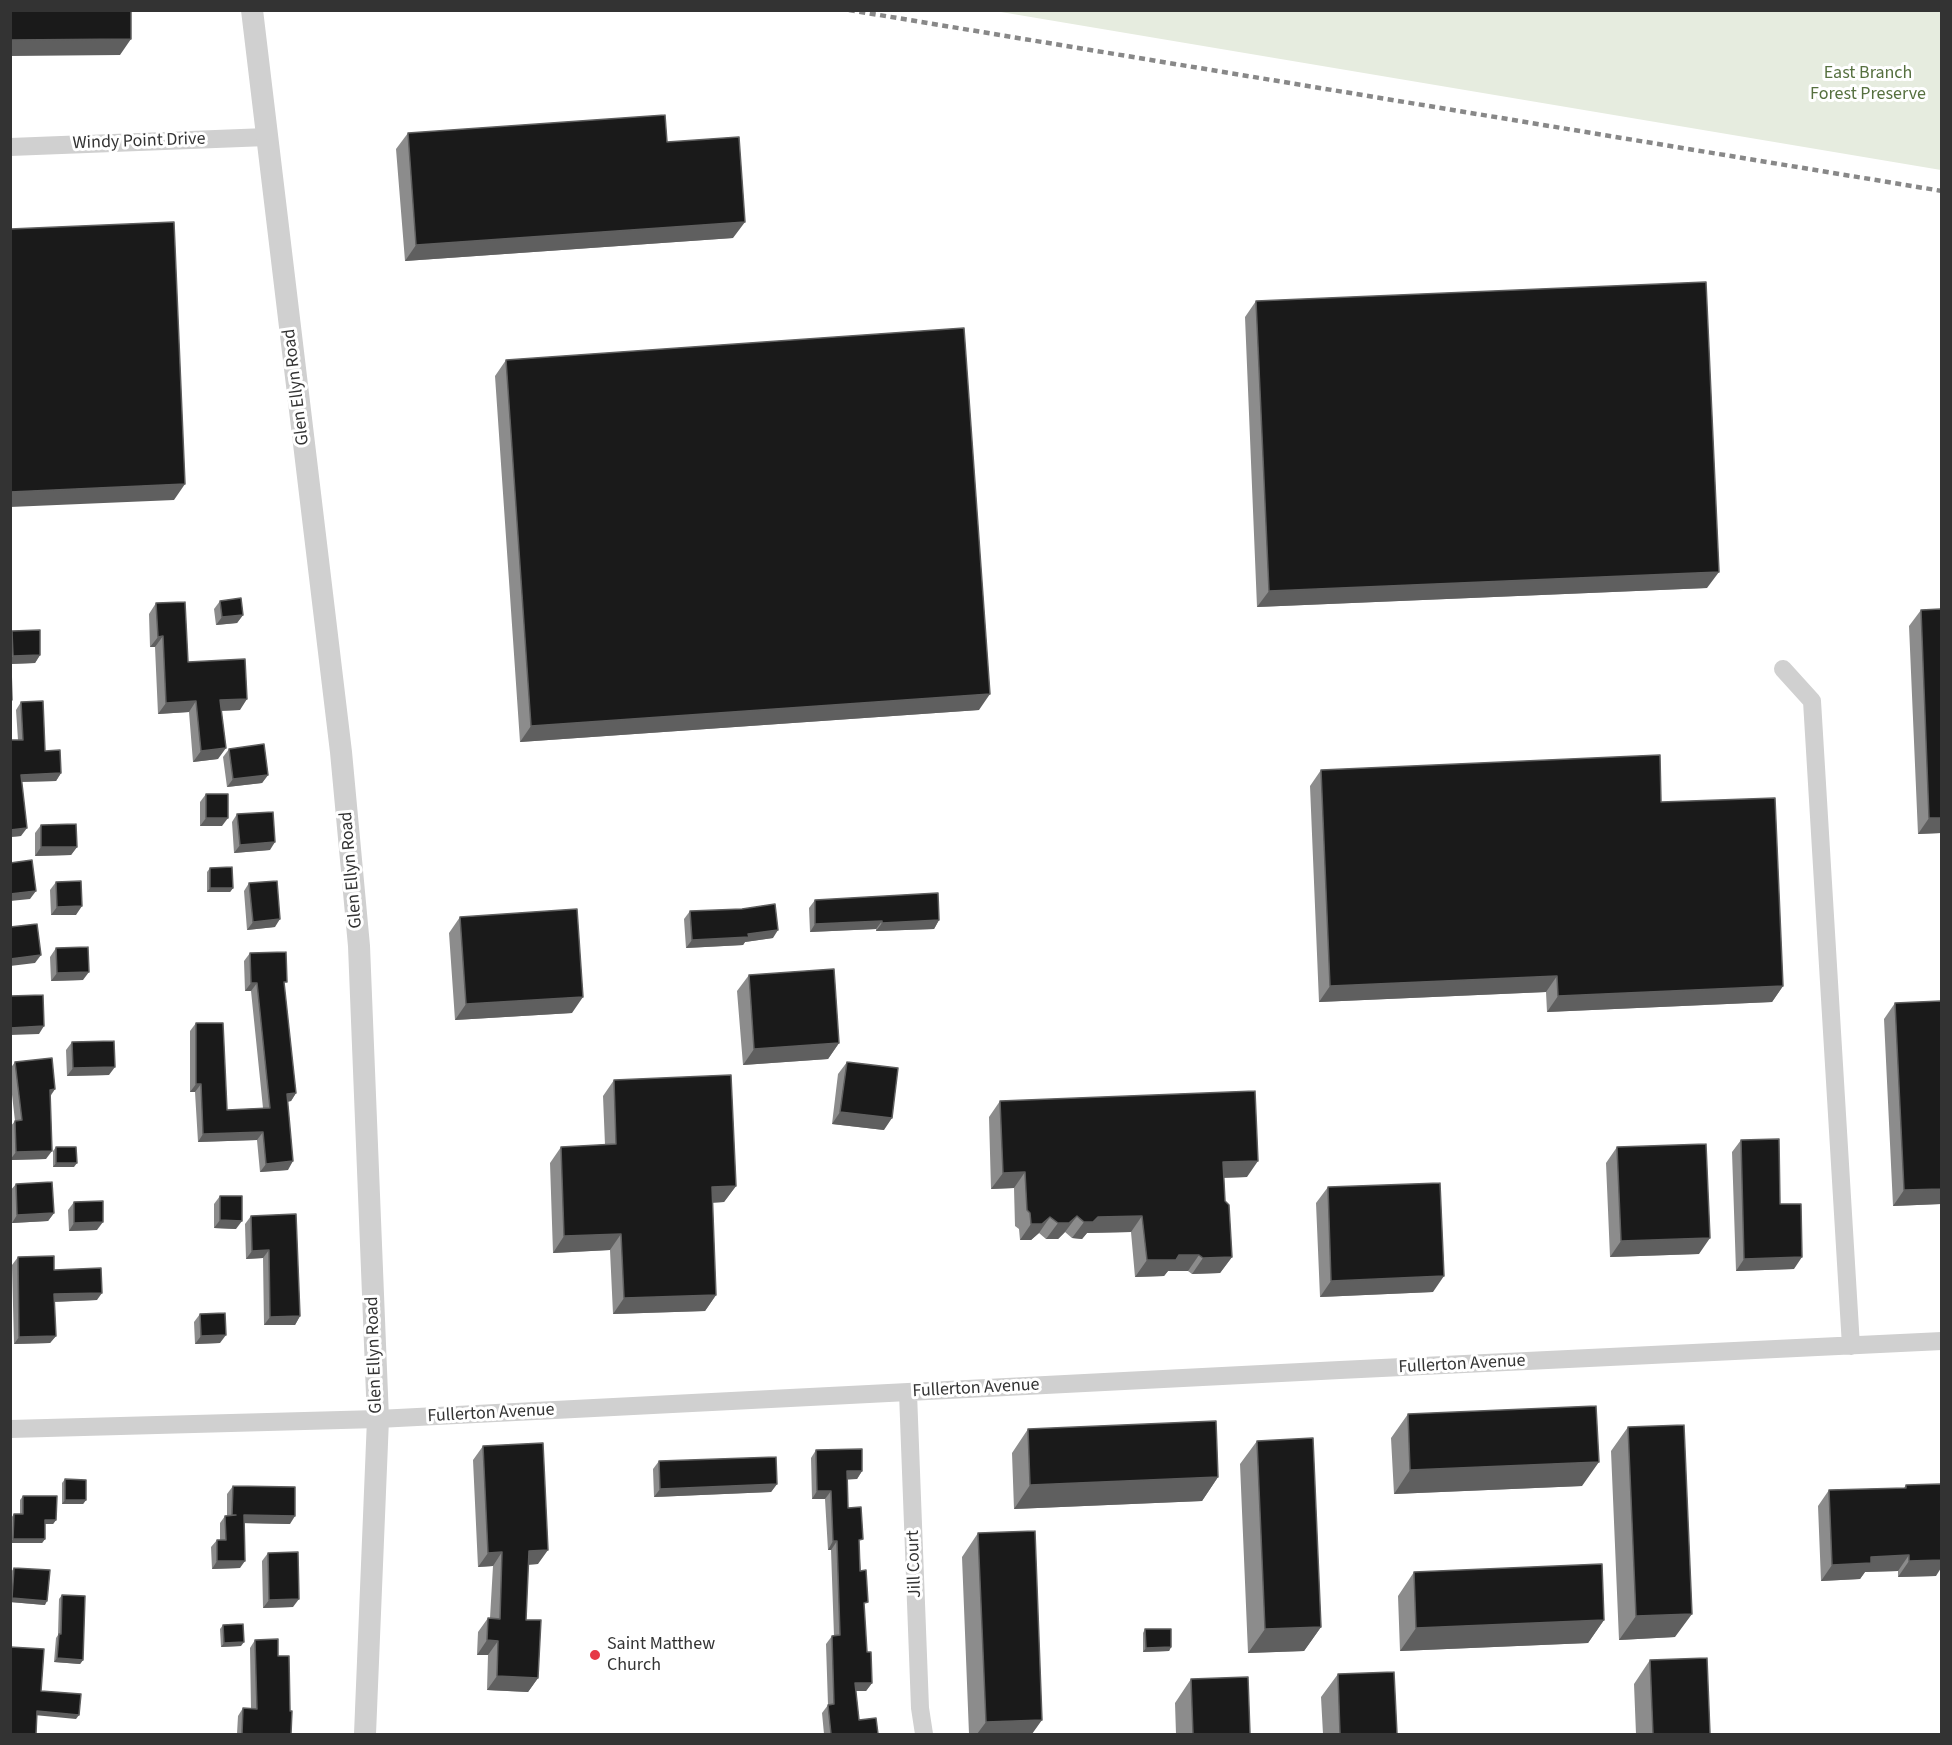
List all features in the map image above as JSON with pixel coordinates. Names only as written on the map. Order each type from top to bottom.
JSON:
[{"type":"street","name":"Glen Ellyn Road","points":[[252,10],[340,752],[359,946],[378,1419],[365,1734]]},
{"type":"street","name":"Windy Point Drive","points":[[10,147],[267,137]]},
{"type":"street","points":[[1784,669],[1812,701],[1851,1346]]},
{"type":"street","name":"Fullerton Avenue","points":[[10,1429],[378,1419],[1941,1341]]},
{"type":"street","name":"Jill Court","points":[[908,1393],[920,1708],[924,1734]]},
{"type":"green space","name":"East Branch Forest Preserve","points":[[995,11],[1941,11],[1941,170]]},
{"type":"building","points":[[10,10],[131,10],[131,39],[10,40]]},
{"type":"building","points":[[665,115],[667,142],[739,137],[745,222],[416,245],[408,133]]},
{"type":"building","points":[[174,222],[185,484],[10,492],[10,229]]},
{"type":"building","points":[[1706,282],[1719,572],[1269,591],[1256,301]]},
{"type":"building","points":[[964,328],[990,694],[531,726],[506,360]]},
{"type":"building","points":[[241,598],[243,615],[222,617],[220,601]]},
{"type":"building","points":[[185,602],[188,662],[245,659],[247,699],[220,700],[226,748],[201,751],[196,701],[166,703],[163,636],[158,637],[156,603]]},
{"type":"building","points":[[1941,609],[1941,818],[1929,818],[1921,610]]},
{"type":"building","points":[[40,630],[40,655],[13,656],[12,631]]},
{"type":"building","points":[[11,669],[12,700],[10,700]]},
{"type":"building","points":[[43,701],[45,751],[60,750],[61,773],[21,775],[27,828],[10,830],[10,740],[23,740],[21,702]]},
{"type":"building","points":[[264,744],[268,775],[233,779],[229,749]]},
{"type":"building","points":[[1660,755],[1661,802],[1775,798],[1783,986],[1558,996],[1557,976],[1330,986],[1321,770]]},
{"type":"building","points":[[206,794],[228,794],[228,818],[206,818]]},
{"type":"building","points":[[273,812],[275,842],[240,845],[237,814]]},
{"type":"building","points":[[76,824],[77,847],[41,847],[41,825]]},
{"type":"building","points":[[32,860],[36,891],[10,894],[10,863]]},
{"type":"building","points":[[232,867],[233,888],[210,888],[210,868]]},
{"type":"building","points":[[81,881],[82,906],[57,907],[56,882]]},
{"type":"building","points":[[277,881],[280,919],[253,922],[249,883]]},
{"type":"building","points":[[938,893],[939,920],[815,924],[815,900]]},
{"type":"building","points":[[775,904],[778,930],[748,934],[749,937],[692,940],[690,911],[742,909]]},
{"type":"building","points":[[577,909],[583,997],[466,1004],[460,917]]},
{"type":"building","points":[[37,924],[41,955],[10,959],[10,927]]},
{"type":"building","points":[[88,947],[89,972],[57,973],[56,948]]},
{"type":"building","points":[[286,952],[287,982],[284,982],[296,1093],[287,1094],[293,1161],[266,1164],[263,1132],[203,1134],[201,1084],[196,1084],[196,1023],[223,1023],[227,1110],[270,1108],[257,983],[251,983],[250,953]]},
{"type":"building","points":[[834,969],[839,1043],[754,1049],[749,975]]},
{"type":"building","points":[[43,995],[44,1026],[10,1028],[10,996]]},
{"type":"building","points":[[1941,1001],[1941,1189],[1904,1190],[1895,1003]]},
{"type":"building","points":[[114,1041],[115,1067],[73,1068],[72,1042]]},
{"type":"building","points":[[52,1058],[55,1089],[50,1090],[52,1151],[16,1152],[15,1121],[22,1120],[15,1062]]},
{"type":"building","points":[[847,1062],[898,1068],[892,1118],[840,1112]]},
{"type":"building","points":[[731,1075],[736,1186],[712,1187],[716,1295],[624,1298],[621,1234],[564,1236],[561,1147],[616,1144],[614,1080]]},
{"type":"building","points":[[1255,1091],[1258,1161],[1223,1162],[1225,1201],[1229,1205],[1232,1257],[1203,1258],[1199,1255],[1179,1255],[1176,1260],[1147,1260],[1142,1216],[1098,1217],[1093,1222],[1084,1222],[1077,1216],[1069,1223],[1058,1223],[1050,1217],[1042,1224],[1031,1224],[1030,1213],[1027,1210],[1025,1172],[1003,1173],[1000,1101]]},
{"type":"building","points":[[1779,1139],[1780,1204],[1801,1204],[1802,1257],[1744,1259],[1741,1140]]},
{"type":"building","points":[[1706,1144],[1710,1238],[1621,1241],[1617,1147]]},
{"type":"building","points":[[56,1147],[76,1147],[77,1163],[56,1163]]},
{"type":"building","points":[[52,1182],[54,1213],[17,1215],[16,1184]]},
{"type":"building","points":[[1440,1183],[1444,1276],[1331,1281],[1328,1187]]},
{"type":"building","points":[[220,1196],[242,1196],[242,1221],[220,1220]]},
{"type":"building","points":[[103,1201],[103,1222],[74,1223],[74,1202]]},
{"type":"building","points":[[296,1214],[300,1316],[270,1317],[269,1250],[252,1251],[251,1216]]},
{"type":"building","points":[[54,1256],[54,1270],[101,1268],[102,1293],[54,1294],[56,1336],[19,1337],[18,1257]]},
{"type":"building","points":[[225,1313],[226,1335],[201,1336],[200,1314]]},
{"type":"building","points":[[1596,1406],[1599,1462],[1410,1470],[1408,1414]]},
{"type":"building","points":[[1216,1421],[1218,1477],[1030,1485],[1028,1429]]},
{"type":"building","points":[[1684,1425],[1692,1614],[1636,1616],[1628,1427]]},
{"type":"building","points":[[1313,1438],[1321,1627],[1265,1629],[1257,1441]]},
{"type":"building","points":[[543,1443],[548,1550],[529,1551],[526,1620],[541,1620],[538,1678],[497,1676],[498,1641],[487,1640],[488,1618],[500,1619],[502,1552],[488,1553],[483,1446]]},
{"type":"building","points":[[862,1449],[862,1471],[847,1471],[848,1508],[861,1507],[863,1539],[859,1540],[860,1571],[866,1570],[868,1602],[864,1603],[867,1652],[871,1652],[872,1683],[855,1683],[859,1720],[876,1718],[878,1734],[831,1734],[828,1705],[834,1704],[832,1636],[840,1635],[837,1541],[833,1541],[831,1491],[817,1491],[816,1450]]},
{"type":"building","points":[[776,1457],[777,1484],[660,1489],[659,1461]]},
{"type":"building","points":[[65,1479],[86,1480],[86,1500],[65,1500]]},
{"type":"building","points":[[1941,1484],[1941,1560],[1909,1561],[1909,1555],[1871,1557],[1871,1563],[1832,1565],[1829,1490],[1906,1488],[1906,1485]]},
{"type":"building","points":[[233,1486],[295,1487],[295,1516],[244,1515],[245,1561],[217,1561],[217,1540],[226,1540],[225,1516],[236,1515],[232,1515]]},
{"type":"building","points":[[23,1496],[57,1496],[56,1520],[45,1520],[45,1539],[13,1539],[14,1514],[23,1514]]},
{"type":"building","points":[[1035,1531],[1042,1720],[986,1722],[978,1533]]},
{"type":"building","points":[[298,1552],[299,1599],[269,1600],[268,1553]]},
{"type":"building","points":[[1602,1564],[1604,1620],[1416,1628],[1414,1572]]},
{"type":"building","points":[[14,1568],[50,1570],[47,1601],[12,1598]]},
{"type":"building","points":[[62,1595],[85,1596],[83,1660],[57,1658],[59,1634],[61,1634]]},
{"type":"building","points":[[243,1624],[244,1642],[224,1643],[223,1625]]},
{"type":"building","points":[[1145,1629],[1171,1629],[1171,1647],[1146,1648]]},
{"type":"building","points":[[278,1639],[278,1656],[289,1656],[291,1734],[242,1734],[243,1708],[257,1709],[255,1640]]},
{"type":"building","points":[[10,1647],[44,1649],[41,1691],[81,1694],[79,1715],[37,1711],[36,1734],[10,1734]]},
{"type":"building","points":[[1707,1658],[1710,1734],[1653,1734],[1650,1660]]},
{"type":"building","points":[[1394,1672],[1397,1734],[1340,1734],[1338,1674]]},
{"type":"building","points":[[1248,1677],[1250,1734],[1193,1734],[1191,1679]]},
{"type":"railway","points":[[849,10],[1942,191]]},
{"type":"place","name":"Saint Matthew Church","points":[[595,1655]]}]
